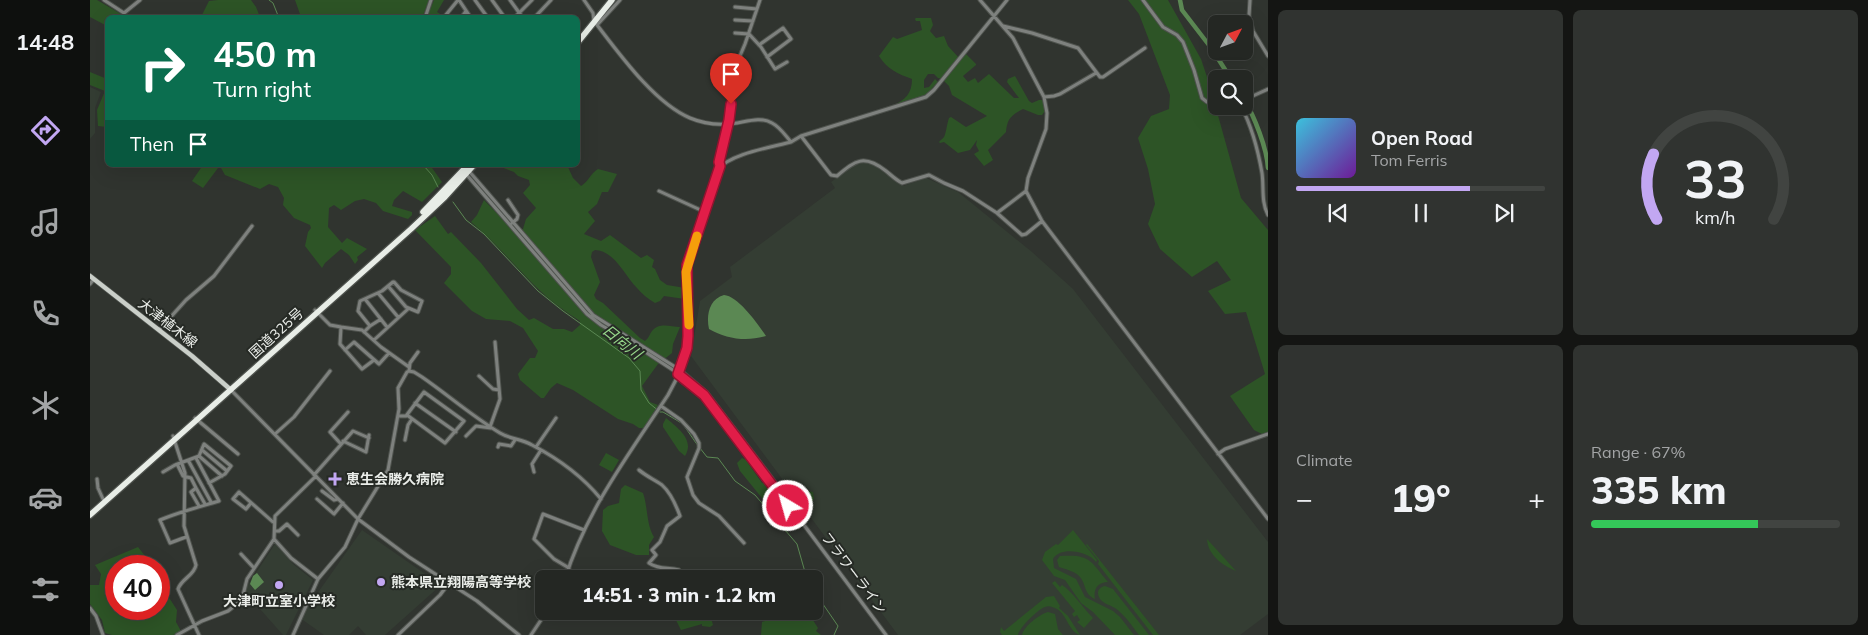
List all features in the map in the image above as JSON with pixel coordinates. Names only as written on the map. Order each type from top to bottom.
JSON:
[{"type":"highway","points":[[595,20],[608,0]]},
{"type":"highway","points":[[580,38],[612,0]]},
{"type":"highway","name":"国道325号","points":[[90,511],[411,229],[466,169]]},
{"type":"highway","name":"国道325号","points":[[90,515],[174,438]]},
{"type":"main road","name":"大津植木線","points":[[92,278],[230,389]]},
{"type":"street","points":[[104,0],[124,13],[140,0]]},
{"type":"street","points":[[426,15],[431,0]]},
{"type":"street","points":[[446,15],[458,0],[469,15]]},
{"type":"street","points":[[475,0],[486,15]]},
{"type":"street","points":[[492,0],[504,15]]},
{"type":"street","points":[[510,0],[519,13],[532,0]]},
{"type":"street","points":[[537,15],[551,0]]},
{"type":"street","points":[[584,0],[595,20],[629,67],[674,109],[701,122],[727,124],[757,120],[768,121],[778,127],[791,142]]},
{"type":"street","points":[[595,20],[620,0]]},
{"type":"street","points":[[584,530],[543,514],[534,539],[554,559],[569,568],[584,530],[601,499],[660,407],[679,372],[687,348],[688,336],[687,265],[720,166],[719,162],[729,120],[734,70],[749,34],[760,0]]},
{"type":"street","points":[[980,0],[1013,38],[1044,97],[1047,113],[1046,129],[1026,190],[997,213]]},
{"type":"street","points":[[720,166],[735,158],[791,142],[801,136],[926,97],[934,90],[1008,0]]},
{"type":"street","points":[[1143,0],[1164,27],[1184,42],[1202,98],[1208,102]]},
{"type":"street","points":[[1250,0],[1249,16],[1253,32],[1268,55]]},
{"type":"street","points":[[735,7],[757,9]]},
{"type":"street","points":[[464,15],[466,11]]},
{"type":"street","points":[[735,20],[753,21]]},
{"type":"street","points":[[1003,26],[1078,48],[1100,77],[1103,77],[1145,48]]},
{"type":"street","points":[[759,45],[783,28],[791,39],[767,57]]},
{"type":"street","points":[[735,33],[749,34],[775,69],[787,62]]},
{"type":"street","points":[[1044,97],[1060,94],[1096,72]]},
{"type":"street","points":[[1253,96],[1268,89]]},
{"type":"street","points":[[1245,115],[1258,152],[1264,203],[1268,215]]},
{"type":"street","points":[[801,136],[831,175],[837,176],[852,163],[863,161],[879,166],[902,183],[929,174],[963,191],[997,213],[1022,235],[1042,221]]},
{"type":"street","name":"フラワーライン","points":[[466,169],[592,318],[679,372],[704,395],[886,635]]},
{"type":"street","points":[[1026,190],[1042,221],[1268,518]]},
{"type":"street","points":[[659,191],[705,212]]},
{"type":"street","points":[[508,200],[518,215],[512,224]]},
{"type":"street","points":[[159,330],[186,300],[214,276],[252,226]]},
{"type":"street","points":[[90,284],[92,278]]},
{"type":"street","points":[[370,326],[358,311],[360,301],[378,293],[388,286],[394,282],[401,290],[422,302],[418,312],[408,308],[388,286]]},
{"type":"street","points":[[378,293],[398,317]]},
{"type":"street","points":[[365,299],[387,327]]},
{"type":"street","points":[[374,340],[408,308]]},
{"type":"street","points":[[316,312],[330,326],[360,329],[409,369],[491,427],[515,440],[536,447],[580,477],[601,499]]},
{"type":"street","points":[[364,332],[381,319]]},
{"type":"street","points":[[342,327],[340,343],[362,370],[374,360]]},
{"type":"street","points":[[345,350],[354,342],[379,364],[389,353]]},
{"type":"street","points":[[491,427],[500,399],[495,342]]},
{"type":"street","points":[[293,635],[318,579],[344,547],[358,519],[388,470],[398,416],[398,388],[418,352]]},
{"type":"street","points":[[275,434],[294,417],[330,371]]},
{"type":"street","points":[[480,376],[493,389],[499,390]]},
{"type":"street","points":[[230,389],[358,519],[387,542],[490,611],[519,635]]},
{"type":"street","points":[[398,416],[407,415],[445,443],[464,421],[424,392],[407,415]]},
{"type":"street","points":[[416,403],[456,432]]},
{"type":"street","points":[[660,407],[681,420],[694,434],[699,443],[699,448],[687,477],[693,495],[699,503],[719,516],[744,543]]},
{"type":"street","points":[[177,635],[228,611],[238,603],[243,595],[247,578],[274,539],[274,518],[315,476],[342,442],[353,431],[369,437],[366,452],[342,442],[330,432],[348,412]]},
{"type":"street","points":[[536,447],[556,418]]},
{"type":"street","points":[[196,419],[238,454]]},
{"type":"street","points":[[405,440],[408,425],[412,419]]},
{"type":"street","points":[[466,436],[476,426],[486,429],[491,427]]},
{"type":"street","points":[[1218,454],[1225,449],[1268,434]]},
{"type":"street","points":[[174,438],[185,476],[183,519],[186,537],[196,568],[178,589],[199,635]]},
{"type":"street","points":[[498,447],[500,444],[511,446],[515,440]]},
{"type":"street","points":[[163,472],[177,464],[198,457],[204,444],[215,451],[231,466],[222,476],[209,483]]},
{"type":"street","points":[[202,450],[227,471]]},
{"type":"street","points":[[534,472],[532,464],[541,450]]},
{"type":"street","points":[[198,457],[222,476]]},
{"type":"street","points":[[186,537],[170,543],[160,520],[180,511],[184,512],[218,501],[198,457]]},
{"type":"street","points":[[188,460],[211,502]]},
{"type":"street","points":[[177,464],[183,476],[191,478],[205,504]]},
{"type":"street","points":[[639,470],[650,479],[662,485],[674,500],[680,516],[665,528],[660,542],[652,550],[656,555],[649,563],[658,568],[668,567],[679,570]]},
{"type":"street","points":[[97,478],[98,488],[104,499]]},
{"type":"street","points":[[196,488],[191,492],[199,506]]},
{"type":"street","points":[[251,503],[246,509],[233,499],[239,492],[273,522]]},
{"type":"street","points":[[322,492],[334,500],[338,499]]},
{"type":"street","points":[[317,499],[334,514],[343,503]]},
{"type":"street","points":[[274,531],[287,524],[298,535]]},
{"type":"street","points":[[274,539],[291,558],[318,579]]},
{"type":"street","points":[[241,554],[254,568]]},
{"type":"street","points":[[398,635],[440,595],[448,583]]},
{"type":"street","points":[[90,608],[96,616],[103,635]]},
{"type":"street","points":[[531,635],[541,620]]},
{"type":"shaded area","points":[[90,0],[97,0],[121,14],[105,15],[105,25],[90,17]]},
{"type":"shaded area","points":[[251,0],[259,15],[202,15],[209,1]]},
{"type":"shaded area","points":[[295,0],[429,0],[423,15],[300,15]]},
{"type":"shaded area","points":[[434,0],[444,0],[437,12],[442,15],[427,15]]},
{"type":"shaded area","points":[[1128,0],[1168,0],[1201,59],[1208,80],[1208,115],[1218,115],[1241,198],[1268,230],[1268,437],[1254,430],[1230,396],[1265,374],[1246,312],[1225,314],[1208,291],[1231,280],[1217,261],[1192,277],[1160,249],[1148,224],[1155,204],[1148,169],[1138,138],[1151,116],[1169,109],[1170,95],[1139,14]]},
{"type":"shaded area","points":[[916,18],[931,18],[933,25],[930,31],[936,38],[944,36],[948,46],[960,59],[966,54],[976,64],[963,76],[968,82],[975,78],[978,83],[989,74],[1014,98],[1019,98],[1007,82],[1008,79],[1015,76],[1029,101],[1032,103],[1044,100],[1045,111],[1042,115],[1023,109],[1010,118],[1006,132],[988,150],[993,160],[984,166],[974,154],[979,151],[976,145],[977,140],[970,150],[958,153],[944,142],[939,142],[945,136],[949,118],[951,117],[966,127],[987,116],[952,95],[949,86],[942,79],[934,74],[928,74],[924,80],[924,88],[929,87],[935,79],[938,82],[924,97],[892,106],[907,96],[911,89],[912,79],[893,70],[879,56],[893,37],[897,39],[922,30],[920,21],[916,21]]},
{"type":"shaded area","points":[[90,72],[105,78],[105,91],[90,85]]},
{"type":"shaded area","points":[[90,87],[101,92],[95,108],[95,133],[90,139]]},
{"type":"shaded area","points":[[105,91],[105,127],[98,126],[97,110]]},
{"type":"shaded area","points":[[866,162],[903,186],[926,178],[958,192],[1032,252],[1073,289],[1268,542],[1268,614],[1240,635],[898,635],[691,356],[700,301],[732,277],[730,267],[835,188],[831,182],[857,164]]},
{"type":"shaded area","points":[[202,167],[431,167],[442,182],[422,202],[403,191],[394,200],[392,206],[412,212],[408,219],[383,211],[376,203],[364,199],[355,201],[341,210],[334,205],[329,208],[328,227],[342,243],[347,238],[367,249],[357,257],[358,260],[355,264],[349,255],[341,249],[322,268],[305,246],[308,232],[311,228],[310,225],[294,218],[283,205],[284,198],[278,187],[269,184],[260,189],[225,175],[221,168],[218,168],[203,188],[192,181]]},
{"type":"shaded area","points":[[501,167],[568,167],[573,178],[581,186],[598,169],[617,174],[608,192],[602,192],[597,204],[588,212],[595,221],[584,234],[601,241],[610,235],[641,258],[647,255],[654,260],[652,267],[655,269],[660,280],[667,285],[685,288],[685,299],[664,296],[655,303],[632,283],[614,259],[602,251],[595,250],[592,252],[591,257],[600,282],[594,295],[596,299],[603,303],[640,338],[645,341],[652,331],[658,327],[680,327],[673,344],[672,353],[658,364],[642,386],[650,402],[658,405],[644,428],[639,428],[618,419],[573,390],[557,383],[544,398],[541,398],[520,380],[518,374],[530,358],[535,358],[538,351],[523,328],[510,321],[486,319],[472,311],[444,283],[451,274],[451,267],[415,230],[435,216],[448,234],[451,232],[481,263],[517,309],[529,320],[534,318],[553,329],[564,329],[572,332],[580,325],[580,321],[543,294],[471,222],[477,215],[484,200],[514,231],[523,229],[526,219],[536,208],[523,193],[530,185],[529,180],[518,176],[514,172]]},
{"type":"shaded area","points":[[724,295],[741,305],[766,336],[744,339],[722,335],[709,329],[708,314],[712,304]]},
{"type":"shaded area","points":[[666,418],[680,430],[687,440],[688,450],[685,456],[679,451],[663,427]]},
{"type":"shaded area","points":[[606,453],[619,460],[612,472],[599,465]]},
{"type":"shaded area","points":[[742,458],[746,460],[762,483],[813,492],[814,499],[791,525],[784,525],[740,471],[737,463]]},
{"type":"shaded area","points":[[625,485],[643,493],[651,532],[654,537],[649,545],[649,555],[636,555],[610,545],[602,531],[603,510],[608,506],[619,503],[621,489]]},
{"type":"shaded area","name":"熊本県立翔陽高等学校","points":[[362,530],[441,585],[385,635],[366,635],[358,626],[349,635],[324,635],[300,618]]},
{"type":"shaded area","points":[[1073,530],[1097,560],[1096,562],[1087,555],[1068,551],[1062,552],[1053,559],[1054,568],[1076,579],[1085,597],[1113,611],[1134,635],[1115,635],[1093,612],[1081,603],[1065,580],[1054,576],[1042,560],[1045,552],[1056,544],[1058,545]]},
{"type":"shaded area","points":[[1207,539],[1236,571],[1226,566],[1213,555]]},
{"type":"shaded area","name":"大津町立室小学校","points":[[275,544],[293,564],[313,580],[286,635],[283,635],[244,591]]},
{"type":"shaded area","points":[[1087,544],[1159,635],[1153,635],[1098,564],[1099,561]]},
{"type":"shaded area","points":[[138,547],[144,555],[119,555]]},
{"type":"shaded area","points":[[1060,556],[1078,556],[1088,560],[1097,568],[1108,582],[1101,583],[1097,587],[1095,599],[1091,597],[1078,575],[1059,567],[1057,560]]},
{"type":"shaded area","points":[[105,561],[105,620],[170,620],[170,599],[177,610],[176,622],[182,633],[173,635],[112,635],[105,633],[102,620],[90,604],[90,585],[99,585],[101,574],[95,565]]},
{"type":"shaded area","points":[[257,573],[264,582],[255,590],[250,584],[253,576]]},
{"type":"shaded area","points":[[1055,581],[1060,587],[1062,585],[1070,591],[1093,618],[1084,628],[1077,622],[1080,620],[1077,615],[1074,617],[1072,614],[1075,611],[1052,583]]},
{"type":"shaded area","points":[[1105,586],[1113,589],[1149,635],[1139,635],[1122,614],[1100,599],[1098,591]]},
{"type":"shaded area","points":[[1054,596],[1060,606],[1059,608],[1068,616],[1080,635],[1073,631],[1057,609],[1048,606],[1042,608],[1034,615],[1018,635],[1002,635],[1000,632],[1001,627],[1004,631],[1046,597]]},
{"type":"shaded area","points":[[1048,612],[1055,614],[1058,629],[1063,635],[1022,635],[1033,621]]},
{"type":"shaded area","points":[[676,620],[712,620],[713,625],[710,627],[702,626],[702,624],[681,630]]},
{"type":"shaded area","points":[[768,620],[813,620],[818,628],[816,631],[821,635],[761,635],[762,622]]},
{"type":"waterway","name":"日向川","points":[[269,0],[273,3],[278,15]]},
{"type":"waterway","points":[[1180,0],[1182,10],[1212,49],[1225,70]]},
{"type":"waterway","points":[[1252,115],[1265,151],[1268,168]]},
{"type":"waterway","name":"日向川","points":[[425,167],[432,175],[438,187]]},
{"type":"waterway","name":"日向川","points":[[453,202],[466,220],[484,234],[538,291],[629,358],[640,371],[641,390],[649,403],[660,412],[683,424]]},
{"type":"waterway","name":"日向川","points":[[685,427],[707,457],[718,458],[735,481],[755,495],[797,544],[804,570]]},
{"type":"waterway","name":"日向川","points":[[823,604],[838,626],[834,635]]},
{"type":"slow traffic","points":[[689,325],[686,272],[697,236]]},
{"type":"place","name":"恵生会勝久病院","points":[[335,479]]},
{"type":"place","name":"熊本県立翔陽高等学校","points":[[381,582]]},
{"type":"place","name":"大津町立室小学校","points":[[279,585]]},
{"type":"route","points":[[731,104],[719,162],[720,166],[687,265],[688,336],[687,348],[678,374],[704,395],[788,506]]}]
